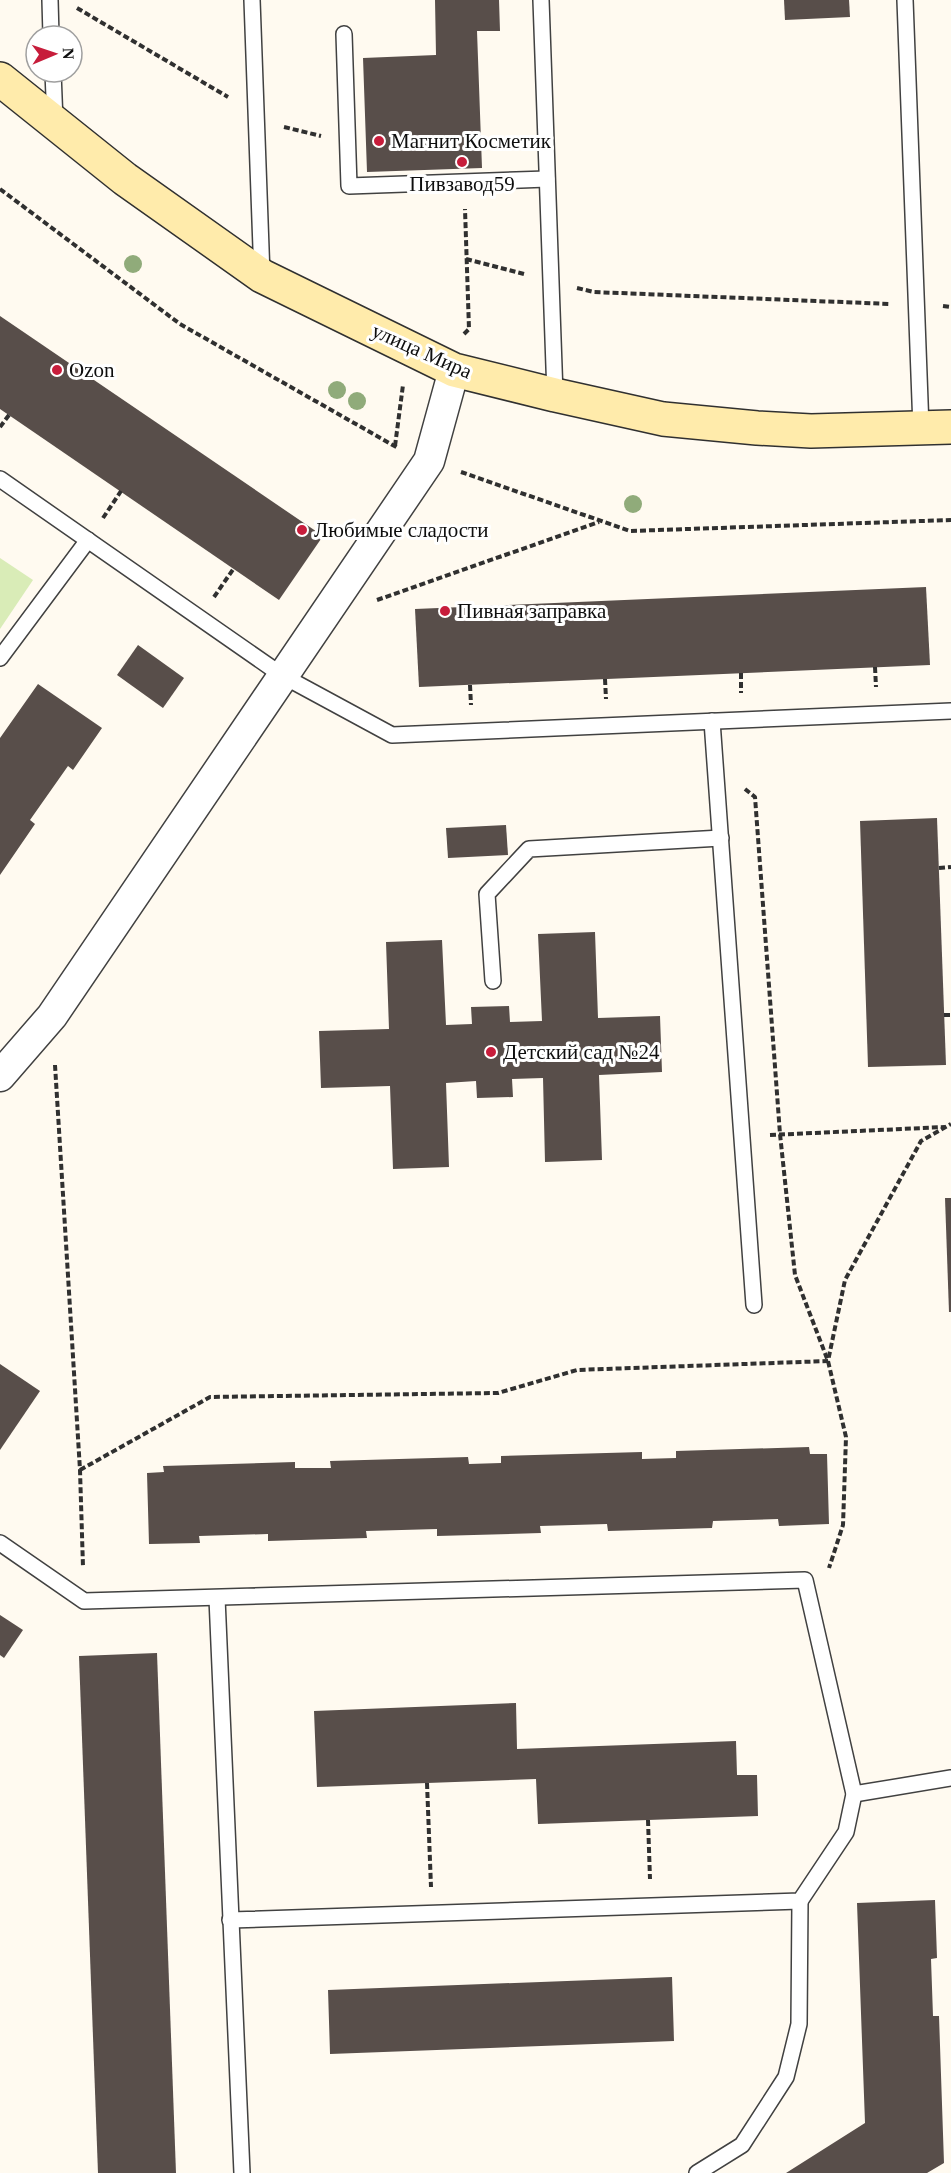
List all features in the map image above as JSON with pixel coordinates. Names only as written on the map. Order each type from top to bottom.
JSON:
[{"type":"street","name":"улица Мира","points":[[0,79],[125,179],[262,276],[454,370],[663,419],[811,431],[936,427]]},
{"type":"street","points":[[0,1076],[52,1016],[429,461],[454,370]]},
{"type":"lane","points":[[50,0],[51,24]]},
{"type":"lane","points":[[252,0],[262,276]]},
{"type":"lane","points":[[541,0],[555,395]]},
{"type":"lane","points":[[905,0],[916,305],[936,427]]},
{"type":"lane","points":[[344,34],[349,186],[547,179]]},
{"type":"lane","points":[[53,84],[55,125]]},
{"type":"lane","points":[[0,479],[283,676],[392,735],[951,711]]},
{"type":"lane","points":[[0,658],[88,540]]},
{"type":"lane","points":[[712,721],[754,1305]]},
{"type":"lane","points":[[493,981],[487,894],[529,849],[721,838]]},
{"type":"lane","points":[[0,1543],[84,1601],[805,1580],[854,1794],[846,1832],[800,1901],[798,2024],[786,2077],[742,2145],[697,2173]]},
{"type":"lane","points":[[217,1598],[242,2173]]},
{"type":"lane","points":[[854,1794],[951,1778]]},
{"type":"lane","points":[[230,1920],[800,1901]]},
{"type":"path","points":[[74,6],[274,125],[319,135]]},
{"type":"path","points":[[464,182],[469,329]]},
{"type":"path","points":[[0,189],[180,324],[394,447],[600,522],[630,531],[951,520]]},
{"type":"path","points":[[466,259],[594,292],[951,307]]},
{"type":"path","points":[[0,427],[9,415]]},
{"type":"path","points":[[321,619],[600,522]]},
{"type":"path","points":[[200,617],[234,568]]},
{"type":"path","points":[[716,766],[755,797],[780,1134],[795,1275],[828,1361],[846,1437],[843,1525],[830,1567],[805,1580]]},
{"type":"path","points":[[939,868],[951,867]]},
{"type":"path","points":[[944,1015],[951,1015]]},
{"type":"path","points":[[52,1016],[80,1470],[84,1601]]},
{"type":"path","points":[[828,1361],[845,1280],[921,1140],[951,1124]]},
{"type":"path","points":[[742,1136],[946,1127]]},
{"type":"path","points":[[80,1470],[210,1397],[498,1393],[577,1370],[828,1361]]},
{"type":"path","points":[[427,1783],[432,1914]]},
{"type":"path","points":[[648,1820],[651,1906]]},
{"type":"green space","points":[[0,558],[33,580],[0,629]]},
{"type":"building","points":[[435,0],[499,0],[500,31],[477,31],[482,168],[367,172],[363,58],[436,55]]},
{"type":"building","points":[[784,0],[849,0],[850,17],[785,20]]},
{"type":"building","points":[[0,316],[323,536],[279,600],[0,409]]},
{"type":"building","points":[[926,587],[930,665],[419,687],[415,609]]},
{"type":"building","points":[[138,645],[184,678],[163,708],[117,675]]},
{"type":"building","points":[[38,684],[102,728],[73,770],[68,766],[30,820],[35,824],[0,875],[0,738]]},
{"type":"building","points":[[937,818],[946,1065],[868,1067],[860,821]]},
{"type":"building","points":[[506,825],[508,855],[448,858],[446,828]]},
{"type":"building","name":"Детский сад №24","points":[[595,932],[598,1018],[660,1016],[662,1072],[599,1075],[602,1160],[545,1162],[543,1078],[512,1079],[513,1097],[477,1098],[476,1081],[446,1083],[449,1167],[393,1169],[390,1086],[321,1088],[319,1031],[389,1029],[386,942],[442,940],[446,1025],[472,1024],[471,1007],[509,1006],[510,1022],[542,1021],[538,934]]},
{"type":"building","points":[[945,1198],[951,1198],[951,1312],[949,1312]]},
{"type":"building","points":[[0,1364],[40,1391],[0,1450]]},
{"type":"building","points":[[809,1447],[810,1454],[827,1454],[829,1524],[779,1526],[778,1519],[713,1521],[712,1528],[608,1531],[607,1524],[540,1526],[541,1533],[437,1536],[437,1529],[366,1531],[367,1538],[268,1541],[268,1534],[199,1536],[200,1543],[149,1544],[147,1473],[164,1472],[163,1466],[295,1462],[295,1468],[331,1468],[330,1461],[468,1457],[469,1464],[501,1463],[501,1456],[642,1452],[642,1459],[676,1458],[676,1451]]},
{"type":"building","points":[[0,1615],[23,1630],[4,1658],[0,1655]]},
{"type":"building","points":[[157,1653],[176,2173],[98,2173],[79,1656]]},
{"type":"building","points":[[516,1703],[517,1749],[736,1741],[737,1775],[757,1775],[758,1816],[538,1824],[536,1779],[317,1787],[314,1711]]},
{"type":"building","points":[[935,1900],[937,1958],[931,1959],[933,2016],[939,2016],[944,2163],[927,2173],[786,2173],[865,2123],[857,1903]]},
{"type":"building","points":[[672,1977],[674,2041],[330,2054],[328,1990]]},
{"type":"place","name":"Магнит Косметик","points":[[379,141]]},
{"type":"place","name":"Пивзавод59","points":[[462,162]]},
{"type":"place","name":"Ozon","points":[[57,370]]},
{"type":"place","name":"Любимые сладости","points":[[302,530]]},
{"type":"place","name":"Пивная заправка","points":[[445,611]]},
{"type":"place","name":"Детский сад №24","points":[[491,1052]]}]
